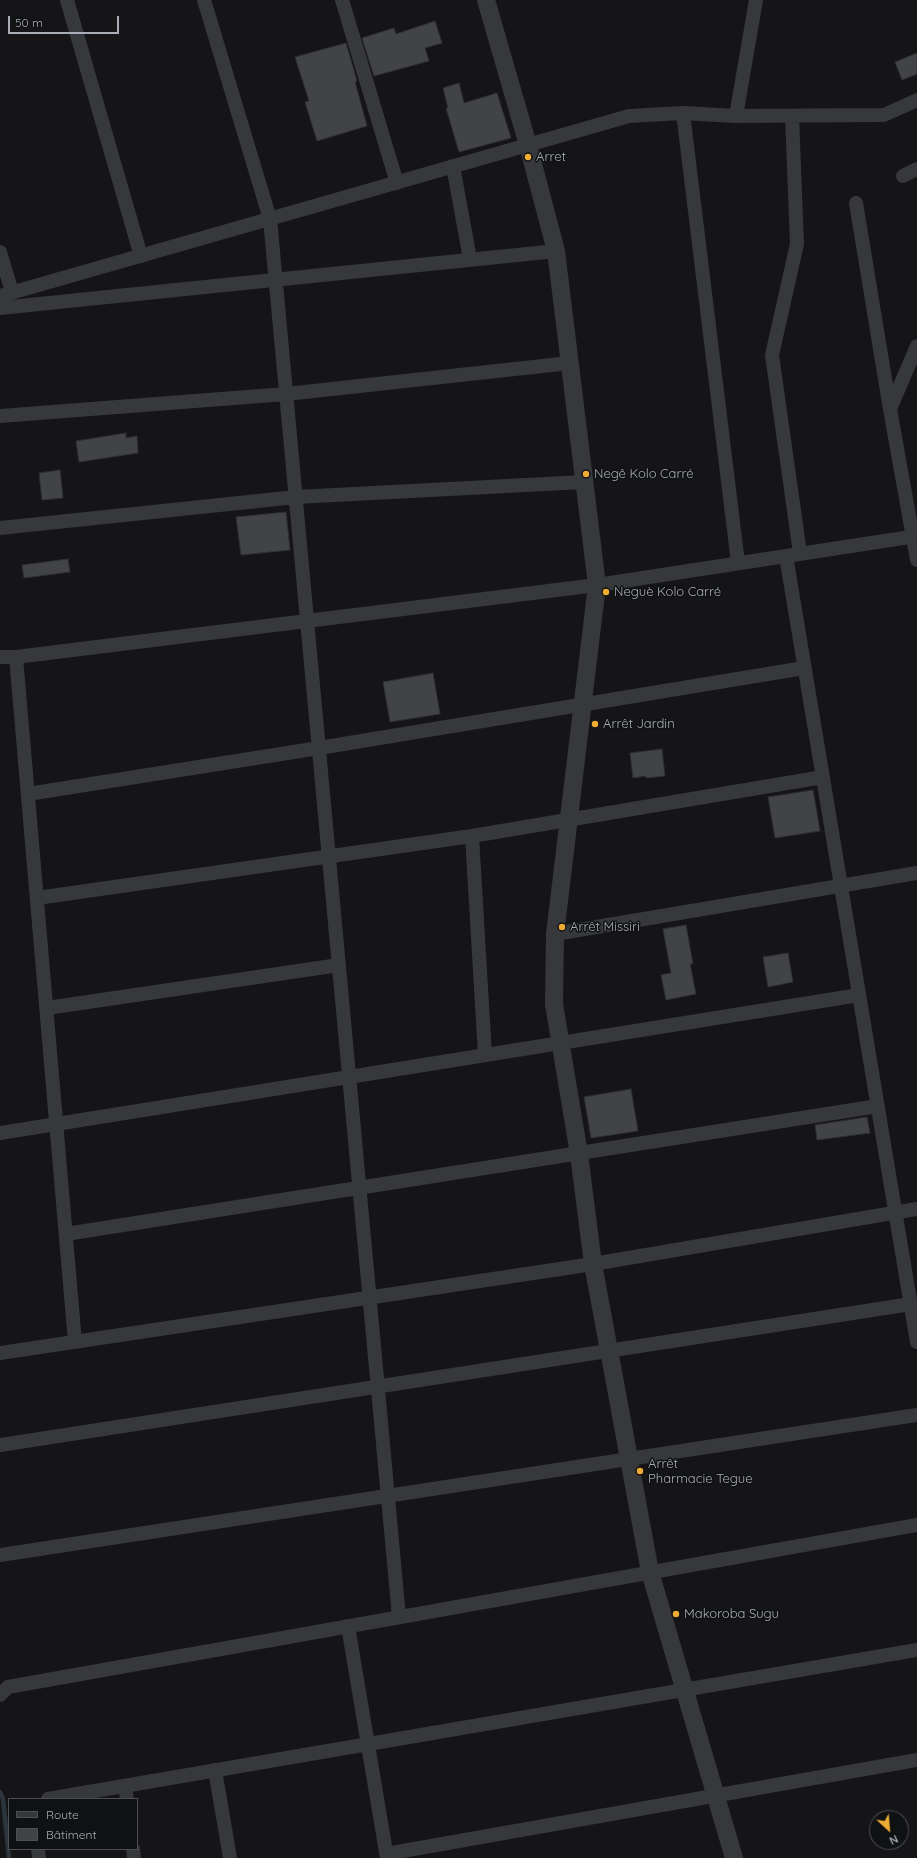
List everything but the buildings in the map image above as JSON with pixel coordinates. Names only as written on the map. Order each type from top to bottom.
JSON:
[{"type":"street","points":[[67,0],[141,256]]},
{"type":"street","points":[[204,0],[270,219],[398,1617]]},
{"type":"street","points":[[342,0],[397,183]]},
{"type":"street","points":[[486,0],[528,145],[556,251],[597,585],[555,934],[554,1004],[562,1042],[579,1154],[593,1264],[650,1572],[734,1858]]},
{"type":"street","points":[[736,116],[756,0]]},
{"type":"street","points":[[0,252],[6,294],[629,116],[683,113],[736,116],[884,115],[917,100]]},
{"type":"street","points":[[683,113],[738,563]]},
{"type":"street","points":[[792,116],[797,244],[772,355],[800,554]]},
{"type":"street","points":[[453,166],[470,259]]},
{"type":"street","points":[[903,176],[917,169]]},
{"type":"street","points":[[856,203],[890,409],[909,513],[915,536],[917,560]]},
{"type":"street","points":[[0,308],[556,251]]},
{"type":"street","points":[[890,409],[917,346]]},
{"type":"street","points":[[0,416],[286,394],[570,363]]},
{"type":"street","points":[[0,528],[296,497],[584,482]]},
{"type":"street","points":[[909,513],[917,499]]},
{"type":"street","points":[[0,657],[16,657],[597,585],[915,536]]},
{"type":"street","points":[[786,556],[917,1342]]},
{"type":"street","points":[[16,657],[76,1342]]},
{"type":"street","points":[[28,794],[319,748],[804,668]]},
{"type":"street","points":[[37,898],[472,836],[823,777]]},
{"type":"street","points":[[472,836],[485,1055]]},
{"type":"street","points":[[555,934],[917,873]]},
{"type":"street","points":[[47,1008],[339,965]]},
{"type":"street","points":[[0,1133],[859,995]]},
{"type":"street","points":[[66,1234],[878,1106]]},
{"type":"street","points":[[0,1353],[593,1264],[917,1209]]},
{"type":"street","points":[[0,1445],[911,1304]]},
{"type":"street","points":[[0,1555],[917,1415]]},
{"type":"street","points":[[0,1696],[8,1687],[917,1525]]},
{"type":"street","points":[[348,1626],[387,1856],[917,1760]]},
{"type":"street","points":[[59,1798],[126,1792],[215,1770],[917,1650]]},
{"type":"street","points":[[215,1770],[230,1858]]},
{"type":"waterway","points":[[0,1792],[3,1799],[8,1848]]},
{"type":"waterway","points":[[8,1850],[9,1858]]},
{"type":"place","name":"Arret","points":[[528,157]]},
{"type":"place","name":"Negê Kolo Carré","points":[[586,474]]},
{"type":"place","name":"Neguè Kolo Carré","points":[[606,592]]},
{"type":"place","name":"Arrêt Jardin","points":[[595,724]]},
{"type":"place","name":"Arrêt Missiri","points":[[562,927]]},
{"type":"place","name":"Arrêt Pharmacie Tegue","points":[[640,1471]]},
{"type":"place","name":"Makoroba Sugu","points":[[676,1614]]}]
